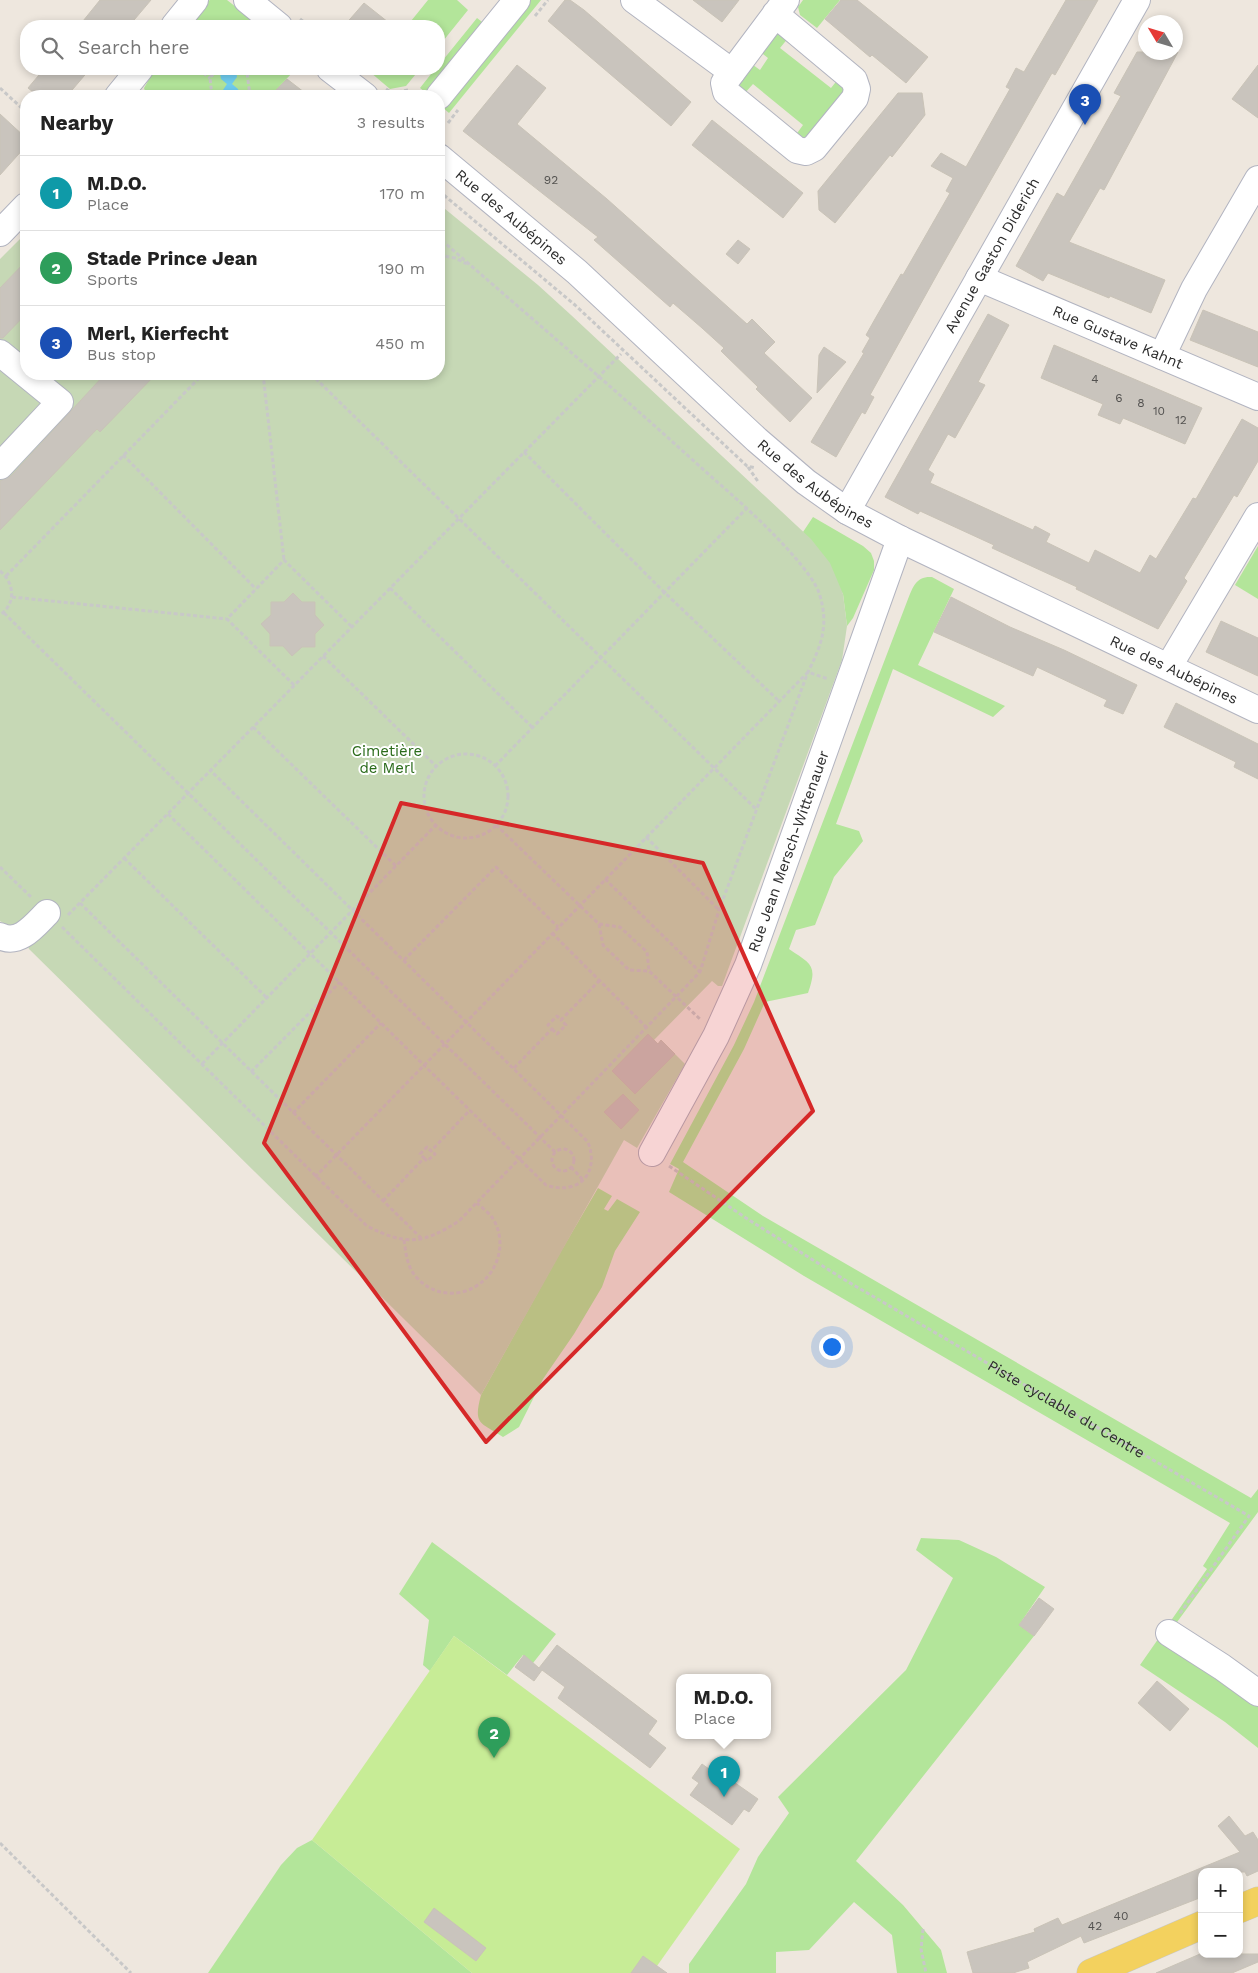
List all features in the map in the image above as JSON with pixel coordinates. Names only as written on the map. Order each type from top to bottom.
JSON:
[{"type":"main road","points":[[1243,1907],[1258,1901]]},
{"type":"main road","points":[[1090,1973],[1198,1927]]},
{"type":"street","points":[[179,20],[195,0]]},
{"type":"street","points":[[247,0],[272,20]]},
{"type":"street","points":[[444,90],[517,0]]},
{"type":"street","points":[[634,0],[732,72]]},
{"type":"street","name":"Avenue Gaston Diderich","points":[[847,511],[1137,0]]},
{"type":"street","points":[[780,7],[854,80],[857,89],[855,98],[814,148],[806,152],[798,150],[726,92],[724,83],[780,7]]},
{"type":"street","points":[[123,90],[135,75]]},
{"type":"street","points":[[338,75],[357,90]]},
{"type":"street","name":"Rue des Aubépines","points":[[445,162],[577,272],[757,440],[817,491],[847,511],[900,539],[1258,710]]},
{"type":"street","points":[[1162,356],[1194,289],[1258,178]]},
{"type":"street","points":[[0,233],[20,212]]},
{"type":"street","name":"Rue Gustave Kahnt","points":[[979,278],[1258,397]]},
{"type":"street","points":[[0,352],[20,369]]},
{"type":"street","points":[[0,466],[60,402],[34,380]]},
{"type":"street","points":[[1169,666],[1258,516]]},
{"type":"street","name":"Rue Jean Mersch-Wittenauer","points":[[652,1153],[716,1036],[748,965],[900,539]]},
{"type":"street","points":[[0,936],[6,939],[24,936],[53,918]]},
{"type":"street","points":[[1169,1634],[1222,1667],[1258,1693]]},
{"type":"path","points":[[206,75],[210,78]]},
{"type":"path","points":[[211,90],[210,78],[212,75]]},
{"type":"path","points":[[248,75],[250,90]]},
{"type":"path","points":[[0,88],[20,106]]},
{"type":"path","points":[[445,196],[575,305],[747,466],[759,484]]},
{"type":"path","points":[[0,867],[367,1226],[384,1235],[404,1240],[422,1240],[440,1233],[459,1221],[700,972],[719,910],[808,672],[821,646],[824,618],[820,595],[808,574],[780,540],[747,508],[600,375],[445,243]]},
{"type":"path","points":[[445,256],[455,258],[472,266]]},
{"type":"path","points":[[53,918],[80,903],[621,354]]},
{"type":"path","points":[[6,576],[197,380]]},
{"type":"path","points":[[264,380],[284,560],[352,627]]},
{"type":"path","points":[[317,380],[757,810]]},
{"type":"path","points":[[524,452],[664,592],[779,701]]},
{"type":"path","points":[[123,456],[256,589]]},
{"type":"path","points":[[747,466],[762,469]]},
{"type":"path","points":[[495,766],[747,508]]},
{"type":"path","points":[[227,619],[284,560]]},
{"type":"path","points":[[0,571],[10,582],[12,597],[9,606],[2,614],[555,1152]]},
{"type":"path","points":[[390,588],[532,727]]},
{"type":"path","points":[[12,597],[227,619],[294,685]]},
{"type":"path","points":[[323,656],[436,766]]},
{"type":"path","points":[[808,672],[834,681]]},
{"type":"path","points":[[315,1177],[808,672]]},
{"type":"path","points":[[253,727],[396,866]]},
{"type":"path","points":[[459,754],[472,754],[484,758],[495,766],[503,776],[507,788],[507,802],[504,814],[496,825],[485,833],[473,837],[460,837],[447,833],[436,825],[428,815],[424,796],[429,777],[436,766],[459,754]]},
{"type":"path","points":[[168,814],[546,1185],[557,1189],[568,1188],[579,1184],[583,1180],[592,1165],[592,1153],[588,1142],[210,770]]},
{"type":"path","points":[[202,1064],[436,825]]},
{"type":"path","points":[[496,825],[599,924],[620,927],[647,952],[649,971],[716,1036]]},
{"type":"path","points":[[646,837],[719,910]]},
{"type":"path","points":[[124,858],[266,998]]},
{"type":"path","points":[[404,960],[496,868],[559,927]]},
{"type":"path","points":[[606,879],[700,972]]},
{"type":"path","points":[[80,903],[422,1240]]},
{"type":"path","points":[[599,924],[603,945],[629,970],[649,971]]},
{"type":"path","points":[[552,933],[646,1027]]},
{"type":"path","points":[[561,1020],[600,980]]},
{"type":"path","points":[[251,1072],[340,982]]},
{"type":"path","points":[[557,1016],[566,1025],[557,1034],[552,1030],[548,1025],[557,1016]]},
{"type":"path","points":[[293,1113],[381,1022]]},
{"type":"path","points":[[514,1068],[552,1030]]},
{"type":"path","points":[[431,1151],[470,1110]]},
{"type":"path","points":[[427,1146],[431,1151],[435,1154],[427,1161],[420,1154],[427,1146]]},
{"type":"path","points":[[563,1149],[570,1152],[574,1160],[571,1167],[563,1171],[555,1168],[552,1160],[555,1152],[563,1149]]},
{"type":"path","points":[[383,1201],[424,1158]]},
{"type":"path","points":[[571,1167],[583,1180]]},
{"type":"path","name":"Piste cyclable du Centre","points":[[674,1169],[749,1220],[845,1280],[1249,1516],[1173,1622],[1169,1634]]},
{"type":"path","points":[[404,1240],[407,1261],[417,1278],[428,1286],[434,1290],[455,1294],[475,1288],[491,1275],[500,1256],[500,1236],[495,1223],[492,1217],[477,1202]]},
{"type":"path","points":[[0,1843],[131,1973]]},
{"type":"path","points":[[923,1929],[921,1949],[926,1973]]},
{"type":"highlighted area","points":[[401,803],[703,863],[813,1111],[486,1442],[264,1143]]},
{"type":"green space","points":[[210,0],[227,0],[252,20],[188,20],[202,4]]},
{"type":"green space","points":[[428,0],[457,0],[468,10],[445,39],[445,20],[412,20]]},
{"type":"green space","points":[[528,0],[541,0],[449,113],[445,110],[445,103]]},
{"type":"green space","points":[[803,0],[840,0],[817,28],[800,15],[798,7]]},
{"type":"green space","points":[[477,18],[486,25],[433,90],[423,90],[420,88],[430,75],[445,75],[445,58]]},
{"type":"green space","points":[[778,30],[789,37],[780,48],[831,88],[839,78],[848,91],[805,141],[795,136],[803,125],[753,84],[744,94],[736,88],[749,62],[760,70],[768,58],[758,50]]},
{"type":"green space","points":[[152,75],[290,75],[276,90],[145,90]]},
{"type":"green space","points":[[374,75],[415,75],[406,86],[390,89]]},
{"type":"green space","name":"Cimetière de Merl","points":[[445,209],[538,285],[571,315],[811,539],[830,563],[843,594],[847,626],[842,660],[722,986],[718,986],[712,981],[654,1040],[658,1044],[661,1040],[685,1064],[637,1148],[624,1140],[481,1395],[29,949],[24,936],[0,921],[0,259],[20,239],[20,380],[445,380]]},
{"type":"green space","points":[[813,517],[863,546],[871,553],[874,561],[874,570],[853,618],[847,626],[843,594],[803,532]]},
{"type":"green space","points":[[1258,546],[1258,599],[1235,585]]},
{"type":"green space","points":[[932,577],[954,589],[918,665],[1005,706],[993,717],[893,669],[836,824],[859,831],[863,841],[834,877],[815,925],[796,930],[789,949],[803,958],[810,966],[812,976],[808,993],[765,1002],[744,1049],[683,1162],[763,1216],[1251,1498],[1258,1489],[1258,1512],[1169,1633],[1258,1693],[1258,1748],[1225,1722],[1140,1665],[1207,1569],[1203,1566],[1230,1523],[804,1276],[669,1192],[679,1169],[670,1164],[734,1045],[754,1002],[912,590],[922,578]]},
{"type":"green space","points":[[598,1188],[612,1196],[604,1209],[608,1211],[617,1199],[640,1212],[615,1251],[602,1287],[574,1334],[543,1379],[519,1427],[503,1437],[480,1422],[478,1412],[481,1395]]},
{"type":"green space","points":[[921,1538],[959,1540],[996,1557],[1045,1587],[1019,1625],[1034,1636],[856,1861],[903,1905],[941,1950],[947,1973],[897,1973],[892,1935],[854,1902],[809,1950],[776,1952],[776,1973],[689,1973],[689,1964],[746,1884],[758,1857],[789,1813],[778,1797],[906,1670],[953,1578],[916,1550]]},
{"type":"green space","points":[[432,1542],[556,1634],[533,1663],[523,1655],[507,1675],[454,1636],[430,1671],[423,1665],[429,1620],[399,1594]]},
{"type":"green space","points":[[454,1636],[740,1849],[652,1973],[472,1973],[312,1840]]},
{"type":"green space","points":[[312,1840],[472,1973],[208,1973],[281,1865],[297,1848]]},
{"type":"water","points":[[220,75],[237,75],[232,84],[238,90],[223,90],[227,84],[221,79]]},
{"type":"building","points":[[100,0],[151,0],[134,20],[84,20]]},
{"type":"building","points":[[565,0],[570,0],[584,10],[691,102],[671,126],[548,21]]},
{"type":"building","points":[[693,0],[739,0],[722,22]]},
{"type":"building","points":[[841,0],[857,0],[928,57],[906,83],[872,55],[870,57],[825,19]]},
{"type":"building","points":[[1066,0],[1098,0],[1055,75],[1052,73],[940,269],[870,395],[874,397],[865,414],[862,412],[836,457],[811,442],[864,353],[862,352],[870,338],[866,335],[950,193],[946,191],[953,178],[931,166],[941,153],[966,167],[1010,89],[1006,87],[1016,68],[1024,72]]},
{"type":"building","points":[[364,3],[385,20],[349,20]]},
{"type":"building","points":[[1137,52],[1138,60],[1174,60],[1104,190],[1100,188],[1069,242],[1165,280],[1151,313],[1048,273],[1043,281],[1016,266],[1057,193],[1064,197],[1121,96],[1114,93]]},
{"type":"building","points":[[517,65],[546,88],[517,124],[607,199],[747,324],[752,319],[775,342],[764,353],[812,398],[790,422],[721,351],[724,348],[702,328],[673,303],[670,307],[594,240],[598,237],[463,131]]},
{"type":"building","points":[[1258,65],[1258,118],[1232,99]]},
{"type":"building","points":[[39,75],[85,75],[72,90],[30,90],[28,88]]},
{"type":"building","points":[[287,79],[301,90],[276,90]]},
{"type":"building","points":[[898,93],[922,93],[925,115],[892,157],[890,155],[835,223],[819,210],[818,191]]},
{"type":"building","points":[[0,114],[20,132],[20,153],[0,175]]},
{"type":"building","points":[[712,120],[803,193],[783,218],[692,145]]},
{"type":"building","points":[[738,240],[750,249],[738,264],[726,254]]},
{"type":"building","points":[[20,267],[20,320],[3,338],[0,338],[0,288]]},
{"type":"building","points":[[1203,310],[1258,332],[1258,367],[1190,340]]},
{"type":"building","points":[[988,314],[1009,325],[978,382],[985,385],[955,438],[948,434],[928,470],[934,474],[930,483],[1033,530],[1035,526],[1050,534],[1046,542],[1089,563],[1095,550],[1140,573],[1150,555],[1156,559],[1193,498],[1196,499],[1242,419],[1258,428],[1258,461],[1237,497],[1234,495],[1184,578],[1187,581],[1158,629],[1076,589],[1077,587],[992,548],[994,545],[920,511],[918,514],[885,497]]},
{"type":"building","points":[[1054,345],[1202,408],[1185,444],[1123,418],[1120,424],[1098,415],[1103,404],[1041,378]]},
{"type":"building","points":[[824,347],[846,362],[817,393],[819,355]]},
{"type":"building","points":[[99,380],[150,380],[100,432],[97,429],[0,530],[0,481],[11,476]]},
{"type":"building","points":[[293,593],[302,602],[315,602],[315,615],[324,625],[315,634],[315,647],[302,647],[292,656],[283,646],[270,646],[270,634],[261,624],[271,615],[271,602],[284,602]]},
{"type":"building","points":[[951,597],[1010,627],[1064,650],[1137,685],[1123,714],[1104,706],[1107,700],[1037,667],[1033,676],[934,632]]},
{"type":"building","points":[[1221,621],[1258,638],[1258,676],[1206,652]]},
{"type":"building","points":[[1176,703],[1258,744],[1258,779],[1234,767],[1236,762],[1164,727]]},
{"type":"building","points":[[648,1034],[658,1044],[661,1040],[675,1054],[635,1094],[612,1071]]},
{"type":"building","points":[[623,1094],[639,1110],[621,1129],[604,1112]]},
{"type":"building","points":[[1039,1598],[1054,1609],[1034,1636],[1019,1625]]},
{"type":"building","points":[[557,1645],[657,1721],[648,1734],[666,1748],[650,1768],[558,1698],[565,1687],[542,1670],[534,1681],[515,1667],[524,1655],[539,1668]]},
{"type":"building","points":[[1157,1681],[1189,1709],[1170,1731],[1138,1703]]},
{"type":"building","points":[[702,1764],[709,1769],[711,1766],[758,1799],[749,1812],[744,1809],[732,1825],[690,1795],[699,1783],[692,1778]]},
{"type":"building","points":[[1229,1816],[1245,1836],[1253,1832],[1258,1840],[1258,1871],[1247,1876],[1243,1872],[1243,1868],[1201,1868],[1240,1852],[1218,1826]]},
{"type":"building","points":[[1198,1869],[1198,1899],[1084,1943],[1081,1936],[1027,1962],[1029,1968],[1013,1973],[973,1973],[967,1952],[1035,1932],[1034,1929],[1058,1918],[1062,1925]]},
{"type":"building","points":[[434,1908],[486,1948],[476,1961],[424,1922]]},
{"type":"building","points":[[1243,1954],[1258,1954],[1258,1962],[1232,1973],[1156,1973],[1198,1955],[1198,1958],[1243,1958]]},
{"type":"building","points":[[643,1956],[667,1973],[631,1973]]},
{"type":"place","name":"Merl, Kierfecht","points":[[1085,125]]},
{"type":"place","name":"Stade Prince Jean","points":[[494,1758]]},
{"type":"place","name":"M.D.O.","points":[[724,1797]]}]
